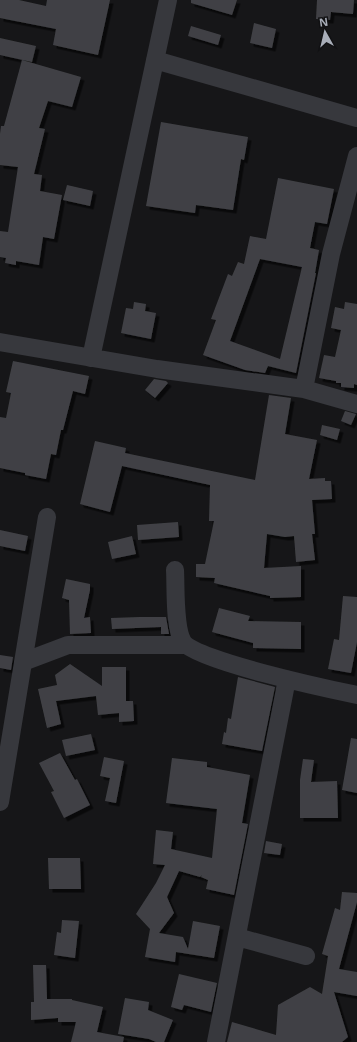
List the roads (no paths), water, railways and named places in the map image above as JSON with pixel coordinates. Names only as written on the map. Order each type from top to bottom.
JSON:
[{"type":"street","points":[[91,358],[168,0]]},
{"type":"street","points":[[155,60],[357,118]]},
{"type":"street","points":[[304,390],[331,254],[357,156]]},
{"type":"street","points":[[0,342],[157,369],[304,390],[357,404]]},
{"type":"street","points":[[0,802],[47,517]]},
{"type":"street","points":[[175,570],[179,632],[186,645],[197,652],[263,673],[357,694]]},
{"type":"street","points":[[23,662],[68,645],[186,645]]},
{"type":"street","points":[[216,1042],[287,679]]},
{"type":"street","points":[[236,937],[306,956]]}]
